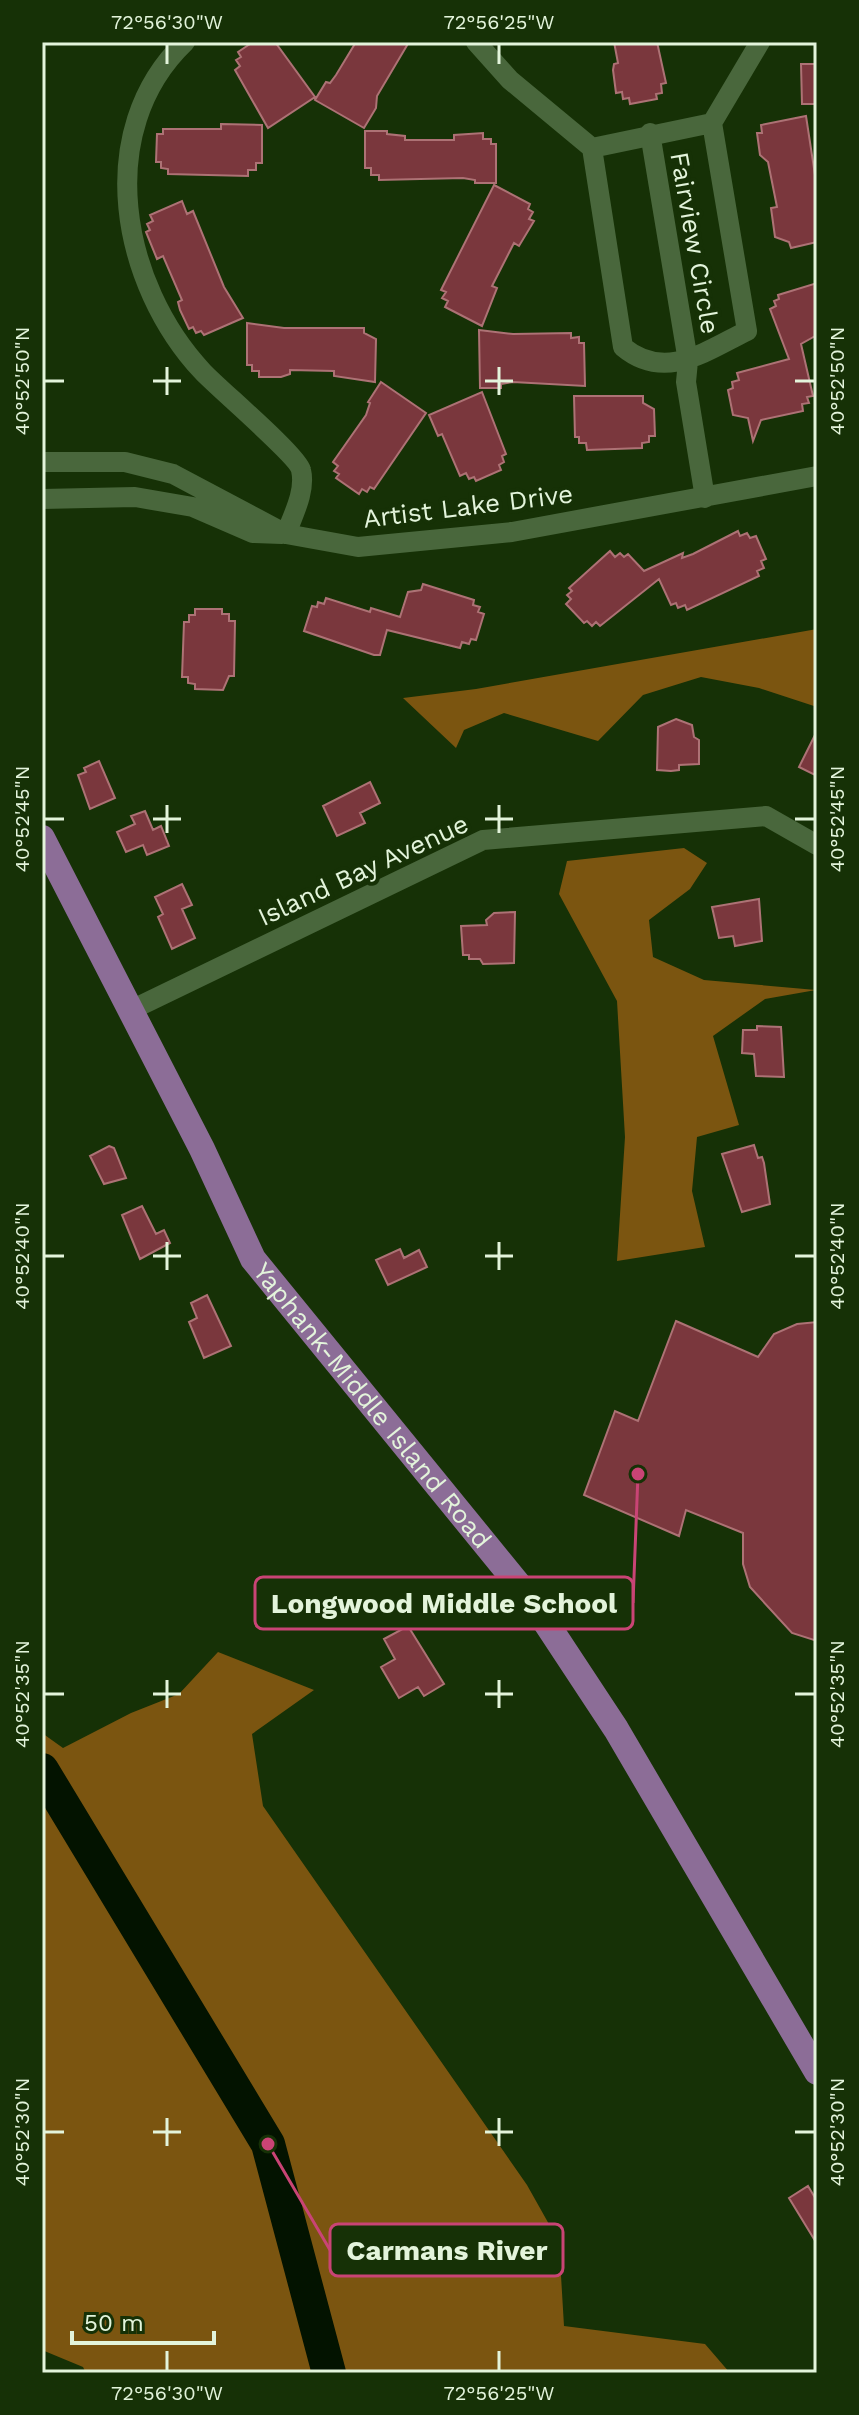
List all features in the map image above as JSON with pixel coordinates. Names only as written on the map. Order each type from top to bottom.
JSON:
[{"type":"main road","name":"Yaphank-Middle Island Road","points":[[42,838],[202,1149],[253,1259],[531,1600],[616,1729],[817,2072]]},
{"type":"street","points":[[45,501],[135,497],[193,507],[253,533],[286,534],[303,487],[301,467],[283,445],[259,428],[200,370],[173,334],[144,277],[127,223],[131,143],[139,109],[155,78],[185,42]]},
{"type":"street","points":[[476,42],[510,80],[592,148]]},
{"type":"street","name":"Fairview Circle","points":[[712,123],[650,133],[592,148],[623,347],[649,362],[664,365],[688,361],[747,331],[712,123],[760,42]]},
{"type":"street","name":"Fairview Circle","points":[[650,133],[688,361],[686,382],[705,498]]},
{"type":"street","name":"Artist Lake Drive","points":[[43,462],[125,462],[173,474],[286,534],[358,547],[512,532],[817,476]]},
{"type":"street","name":"Island Bay Avenue","points":[[129,1011],[483,840],[766,816],[817,845]]},
{"type":"shaded area","points":[[817,629],[817,707],[759,688],[701,677],[643,695],[598,741],[504,713],[464,730],[456,748],[403,698],[476,689]]},
{"type":"shaded area","points":[[684,848],[707,863],[690,889],[649,920],[653,957],[704,980],[816,990],[765,999],[713,1036],[739,1125],[697,1137],[692,1191],[705,1247],[617,1261],[625,1137],[617,1001],[559,894],[567,861]]},
{"type":"shaded area","points":[[218,1652],[314,1690],[252,1734],[263,1806],[527,2185],[559,2242],[564,2326],[705,2344],[730,2373],[86,2373],[83,2367],[42,2350],[42,1733],[63,1748],[131,1713],[179,1694]]},
{"type":"building","points":[[253,42],[275,42],[315,97],[268,128],[235,70],[240,66],[236,60],[241,57],[238,52]]},
{"type":"building","points":[[356,42],[409,42],[377,96],[376,108],[364,128],[315,100],[326,82],[330,83],[336,75]]},
{"type":"building","points":[[614,42],[657,42],[666,83],[661,84],[662,93],[656,94],[657,99],[630,104],[629,98],[623,99],[622,92],[616,93],[613,70],[614,64],[618,63]]},
{"type":"building","points":[[801,64],[817,64],[817,104],[802,104]]},
{"type":"building","points":[[806,116],[817,188],[817,242],[791,248],[789,242],[775,237],[771,208],[777,207],[768,162],[760,155],[757,133],[762,133],[761,125]]},
{"type":"building","points":[[221,124],[262,125],[262,163],[256,163],[256,170],[248,170],[248,176],[168,174],[168,169],[161,168],[161,162],[156,162],[157,134],[163,134],[163,129],[221,129]]},
{"type":"building","points":[[365,131],[387,131],[387,134],[405,136],[405,140],[454,140],[454,135],[483,133],[483,139],[491,139],[491,144],[496,144],[496,183],[475,183],[475,180],[463,178],[379,180],[379,175],[371,175],[371,168],[365,168]]},
{"type":"building","points":[[494,185],[530,204],[528,209],[533,212],[529,219],[534,221],[519,246],[514,243],[492,286],[497,288],[482,326],[445,307],[448,301],[442,298],[446,292],[441,290]]},
{"type":"building","points":[[182,201],[187,214],[193,211],[224,287],[243,318],[204,335],[201,331],[196,333],[193,327],[189,329],[178,302],[182,300],[163,256],[157,259],[146,232],[150,230],[147,224],[153,221],[150,215]]},
{"type":"building","points":[[817,283],[817,335],[801,344],[813,396],[807,397],[809,403],[802,404],[803,411],[761,420],[753,441],[748,418],[733,415],[728,390],[733,388],[732,382],[739,380],[737,373],[789,359],[770,309],[776,306],[774,301],[779,299],[778,295]]},
{"type":"building","points":[[247,323],[284,328],[364,328],[364,333],[376,339],[375,382],[334,376],[334,371],[290,370],[290,374],[281,377],[259,377],[259,371],[252,371],[252,365],[247,365]]},
{"type":"building","points":[[479,330],[513,334],[571,333],[571,338],[579,337],[579,343],[584,343],[585,386],[513,382],[501,384],[501,388],[480,388]]},
{"type":"building","points":[[381,382],[426,413],[374,489],[370,487],[367,492],[362,489],[359,494],[336,478],[339,474],[334,471],[338,466],[333,462],[366,415],[368,402]]},
{"type":"building","points":[[482,392],[506,454],[502,456],[504,462],[499,465],[501,470],[476,481],[474,477],[469,479],[466,473],[460,476],[442,434],[438,436],[429,415]]},
{"type":"building","points":[[574,396],[643,396],[643,403],[654,409],[655,436],[649,436],[649,442],[642,443],[642,448],[587,450],[586,443],[579,443],[579,437],[575,437]]},
{"type":"building","points":[[738,531],[740,536],[747,533],[750,538],[756,536],[766,559],[761,561],[764,568],[757,571],[759,576],[687,610],[685,605],[678,608],[676,603],[671,605],[659,579],[600,626],[596,622],[592,626],[587,621],[584,623],[566,604],[571,599],[567,595],[572,591],[569,588],[610,551],[615,557],[620,553],[624,557],[628,554],[644,571],[683,553],[682,558],[693,554]]},
{"type":"building","points":[[423,584],[474,600],[473,605],[480,607],[478,612],[484,614],[476,640],[471,639],[469,644],[462,642],[460,648],[387,630],[380,655],[374,655],[304,631],[312,606],[317,607],[318,602],[324,604],[326,598],[370,612],[371,608],[400,617],[408,592],[421,590]]},
{"type":"building","points":[[195,609],[222,609],[222,614],[229,614],[229,621],[235,621],[234,676],[229,676],[223,690],[195,689],[195,684],[188,683],[188,677],[182,677],[184,622],[189,622],[189,615],[195,615]]},
{"type":"building","points":[[676,719],[692,725],[694,737],[699,740],[699,764],[679,765],[679,770],[657,770],[658,727]]},
{"type":"building","points":[[817,731],[817,776],[799,767]]},
{"type":"building","points":[[99,761],[115,798],[90,809],[78,775],[86,772],[84,768]]},
{"type":"building","points":[[370,782],[380,803],[360,813],[365,823],[337,836],[323,806]]},
{"type":"building","points":[[145,811],[153,830],[161,826],[169,846],[147,855],[143,845],[126,852],[117,832],[135,824],[131,816]]},
{"type":"building","points":[[182,884],[192,905],[182,909],[195,938],[172,949],[158,917],[163,914],[155,897]]},
{"type":"building","points":[[759,899],[762,941],[735,946],[733,936],[719,938],[712,907]]},
{"type":"building","points":[[515,912],[514,963],[483,964],[480,959],[469,959],[469,955],[463,955],[461,926],[487,925],[486,920],[494,913]]},
{"type":"building","points":[[757,1026],[781,1027],[784,1077],[756,1076],[754,1054],[742,1053],[743,1030],[757,1030]]},
{"type":"building","points":[[754,1145],[758,1158],[762,1157],[764,1163],[770,1204],[742,1212],[722,1154]]},
{"type":"building","points":[[109,1146],[114,1148],[126,1178],[104,1184],[90,1156]]},
{"type":"building","points":[[142,1206],[156,1234],[164,1230],[170,1243],[140,1259],[122,1215]]},
{"type":"building","points":[[400,1249],[404,1258],[419,1250],[427,1267],[388,1285],[376,1260]]},
{"type":"building","points":[[207,1295],[231,1346],[204,1358],[189,1322],[197,1318],[191,1303]]},
{"type":"building","points":[[676,1321],[758,1357],[774,1334],[797,1324],[817,1322],[817,1641],[792,1633],[750,1587],[743,1564],[743,1533],[686,1510],[679,1536],[584,1495],[615,1411],[638,1421]]},
{"type":"building","points":[[408,1626],[444,1684],[424,1696],[418,1687],[399,1698],[381,1667],[395,1659],[384,1639]]},
{"type":"building","points":[[808,2186],[817,2201],[817,2244],[789,2198]]},
{"type":"waterway","points":[[42,1770],[268,2144],[329,2373]]},
{"type":"place","name":"Longwood Middle School","points":[[638,1474]]},
{"type":"place","name":"Carmans River","points":[[268,2144]]}]
